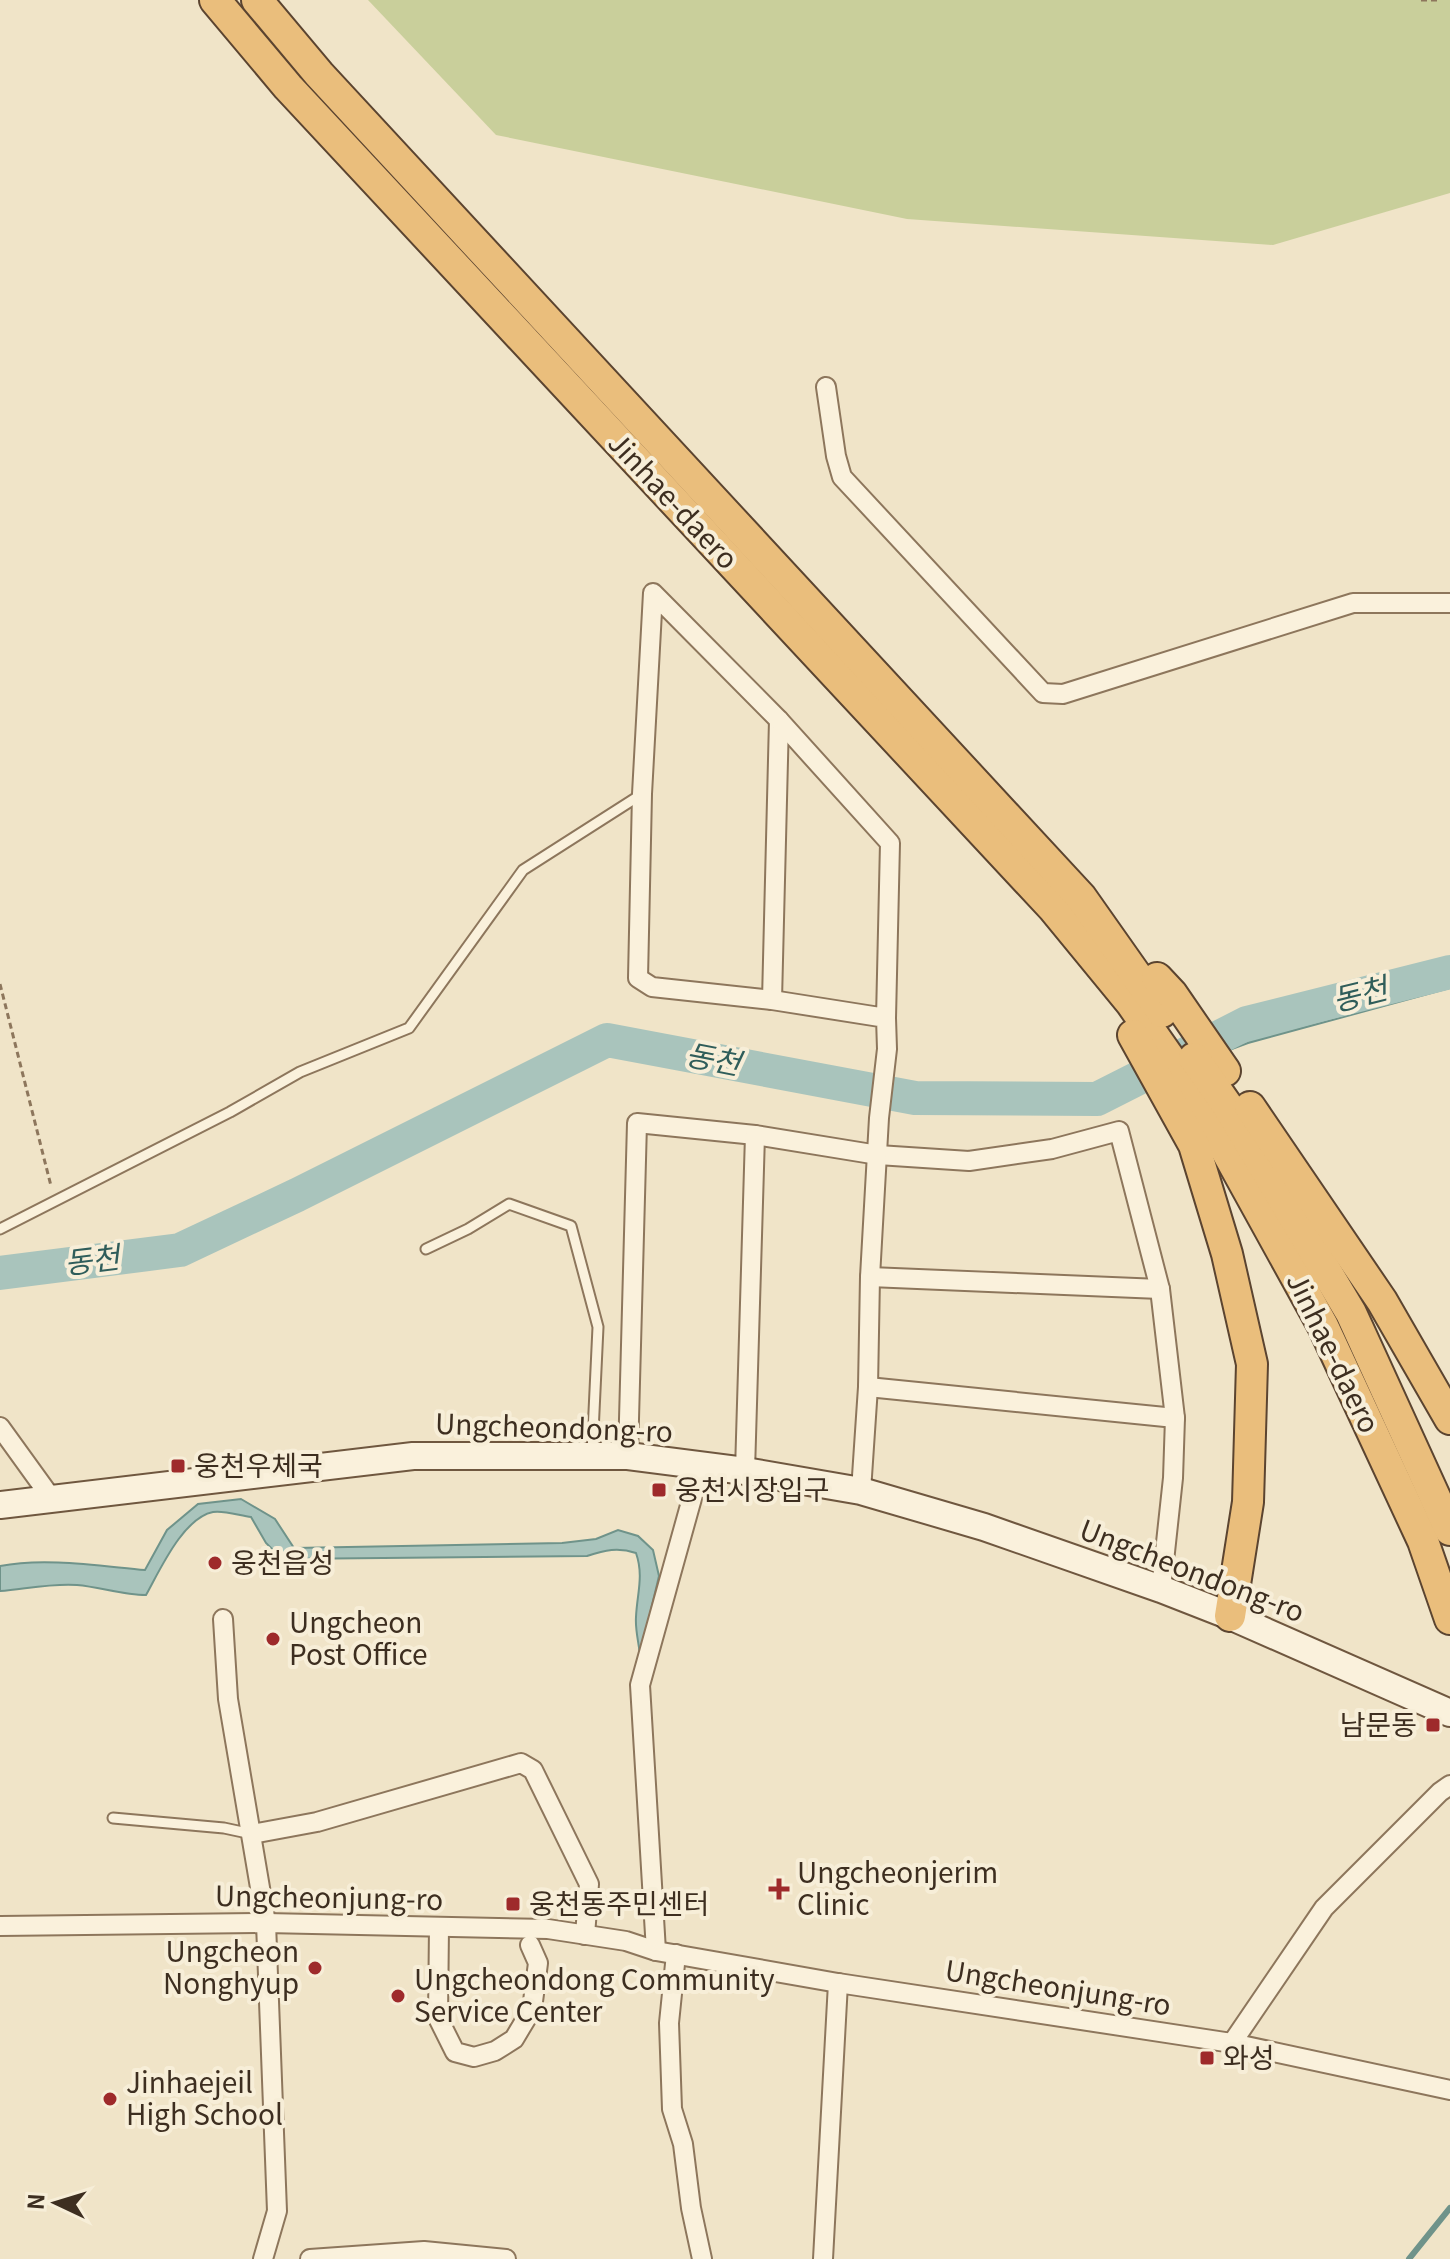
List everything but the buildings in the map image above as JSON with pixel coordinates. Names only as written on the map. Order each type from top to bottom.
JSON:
[{"type":"highway","name":"Jinhae-daero","points":[[215,0],[288,87],[1144,1002]]},
{"type":"highway","name":"Jinhae-daero","points":[[257,0],[319,74],[1081,897],[1144,1002]]},
{"type":"highway","points":[[1144,1002],[1182,1095],[1227,1254],[1252,1364],[1248,1502],[1230,1616]]},
{"type":"highway","points":[[1144,1002],[1237,1103],[1382,1301],[1450,1419]]},
{"type":"highway","name":"Jinhae-daero","points":[[1182,1095],[1323,1326],[1423,1541],[1450,1619]]},
{"type":"highway","name":"Jinhae-daero","points":[[1237,1103],[1351,1313],[1450,1530]]},
{"type":"main road","name":"Ungcheondong-ro","points":[[0,1505],[413,1456],[628,1456],[745,1471],[861,1491],[984,1527],[1230,1616],[1450,1713]]},
{"type":"street","points":[[826,387],[842,477],[1043,693],[1063,694],[1353,603],[1450,603]]},
{"type":"street","points":[[861,1491],[879,1118],[887,1049],[890,843],[779,720],[653,593],[642,794],[638,978],[652,987],[772,1000],[886,1018]]},
{"type":"street","points":[[772,1000],[779,720]]},
{"type":"street","points":[[628,1456],[637,1123],[755,1135],[878,1155],[969,1161],[1052,1149],[1119,1131],[1160,1289],[1175,1418],[1173,1478],[1161,1589]]},
{"type":"street","points":[[745,1471],[755,1135]]},
{"type":"street","points":[[870,1277],[1160,1289]]},
{"type":"street","points":[[868,1387],[1175,1418]]},
{"type":"street","points":[[0,1427],[52,1499]]},
{"type":"street","points":[[656,1951],[640,1685],[701,1466]]},
{"type":"street","points":[[223,1619],[228,1699],[266,1923],[277,2211],[263,2259]]},
{"type":"street","points":[[252,1834],[317,1822],[521,1763],[533,1770],[589,1884],[585,1935]]},
{"type":"street","points":[[1232,2043],[1324,1908],[1450,1785]]},
{"type":"street","name":"Ungcheonjung-ro","points":[[0,1926],[266,1923],[548,1929],[626,1941],[656,1951],[838,1983],[1232,2043],[1450,2090]]},
{"type":"street","points":[[439,1927],[438,2018],[455,2052],[474,2057],[495,2051],[514,2039],[532,2009],[538,1963],[530,1945]]},
{"type":"street","points":[[676,1954],[669,2023],[672,2109],[683,2144],[691,2208],[702,2259]]},
{"type":"street","points":[[823,2259],[838,1983]]},
{"type":"street","points":[[310,2259],[424,2251],[447,2256],[506,2259]]},
{"type":"lane","points":[[0,1229],[230,1112],[300,1072],[409,1028],[523,870],[642,794]]},
{"type":"lane","points":[[426,1249],[468,1229],[509,1204],[571,1226],[598,1327],[592,1458]]},
{"type":"lane","points":[[113,1818],[224,1828],[252,1834]]},
{"type":"path","points":[[1421,0],[1439,0]]},
{"type":"path","points":[[0,984],[55,1203]]},
{"type":"green space","points":[[368,0],[1450,0],[1450,193],[1273,245],[907,219],[496,135]]},
{"type":"water","points":[[1450,972],[1450,988],[1248,1043],[1097,1099],[1247,1023]]},
{"type":"water","points":[[241,1499],[275,1519],[294,1548],[562,1543],[596,1539],[618,1530],[638,1536],[653,1550],[659,1576],[640,1656],[636,1622],[640,1577],[638,1561],[636,1553],[623,1550],[587,1556],[282,1559],[266,1543],[251,1517],[213,1512],[202,1516],[182,1534],[146,1595],[68,1585],[0,1591],[0,1566],[17,1563],[72,1563],[145,1570],[167,1530],[198,1504]]},
{"type":"waterway","name":"동천","points":[[0,1273],[180,1250],[607,1040],[915,1098],[1097,1099],[1247,1023],[1450,972]]},
{"type":"waterway","points":[[1409,2259],[1450,2208]]},
{"type":"place","name":"웅천우체국","points":[[178,1466]]},
{"type":"place","name":"웅천시장입구","points":[[659,1490]]},
{"type":"place","name":"웅천읍성","points":[[215,1563]]},
{"type":"place","name":"Ungcheon Post Office","points":[[273,1639]]},
{"type":"place","name":"남문동","points":[[1433,1725]]},
{"type":"place","name":"Ungcheonjerim Clinic","points":[[779,1889]]},
{"type":"place","name":"웅천동주민센터","points":[[513,1904]]},
{"type":"place","name":"Ungcheon Nonghyup","points":[[315,1968]]},
{"type":"place","name":"Ungcheondong Community Service Center","points":[[398,1996]]},
{"type":"place","name":"와성","points":[[1207,2058]]},
{"type":"place","name":"Jinhaejeil High School","points":[[110,2099]]}]
